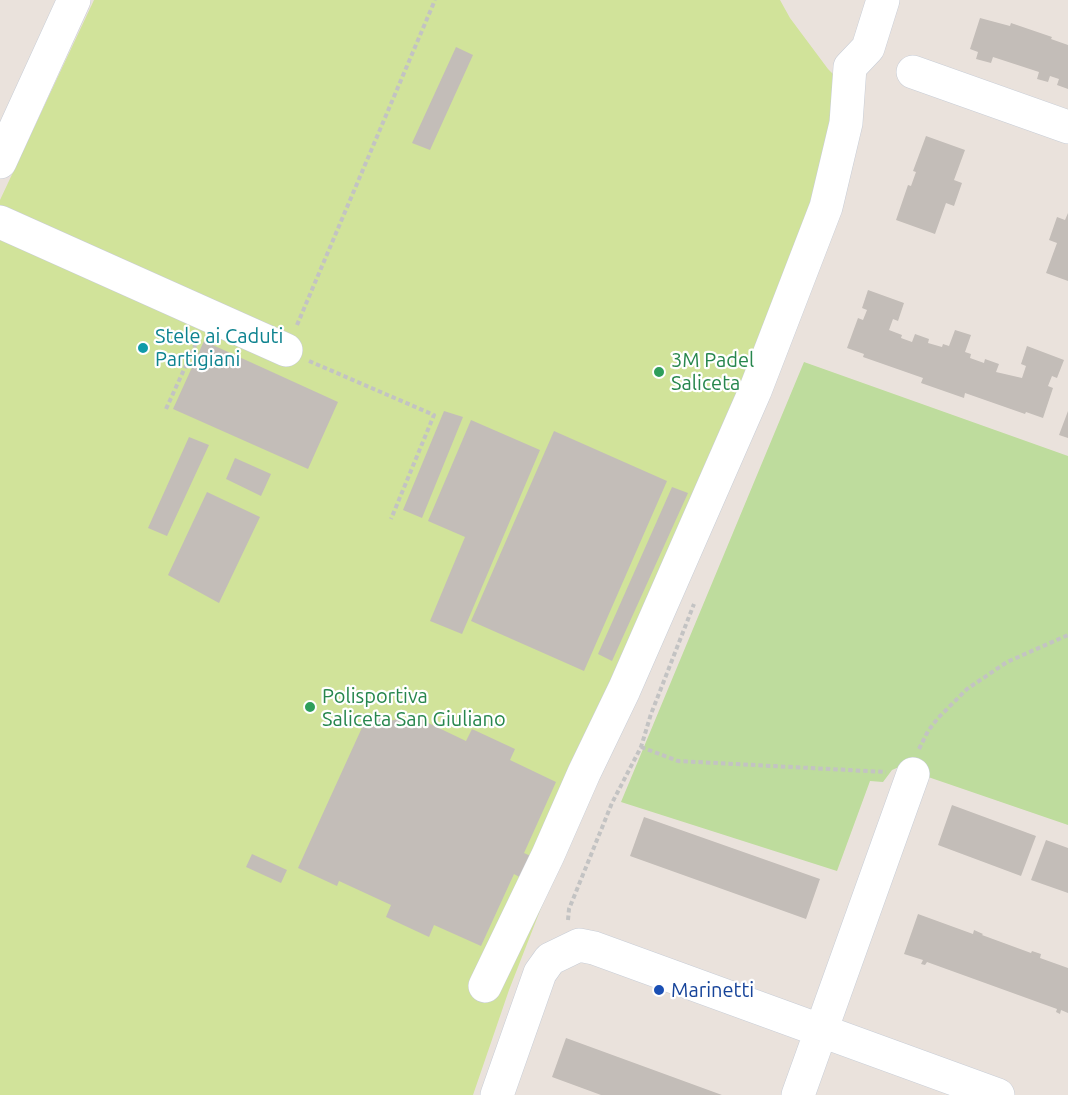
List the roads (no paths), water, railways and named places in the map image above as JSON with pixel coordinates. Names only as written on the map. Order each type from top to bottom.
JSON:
[{"type":"street","points":[[0,162],[74,0]]},
{"type":"street","points":[[485,986],[624,690],[755,391],[826,207],[846,123],[850,68],[868,48],[884,0]]},
{"type":"street","points":[[914,72],[1068,127]]},
{"type":"street","points":[[0,222],[286,350]]},
{"type":"street","points":[[798,1095],[913,774]]},
{"type":"street","points":[[497,1095],[540,973],[550,959],[579,945],[594,948],[998,1095]]},
{"type":"place","name":"Stele ai Caduti Partigiani","points":[[143,348]]},
{"type":"place","name":"3M Padel Saliceta","points":[[659,372]]},
{"type":"place","name":"Polisportiva Saliceta San Giuliano","points":[[310,707]]},
{"type":"place","name":"Marinetti","points":[[659,990]]}]
